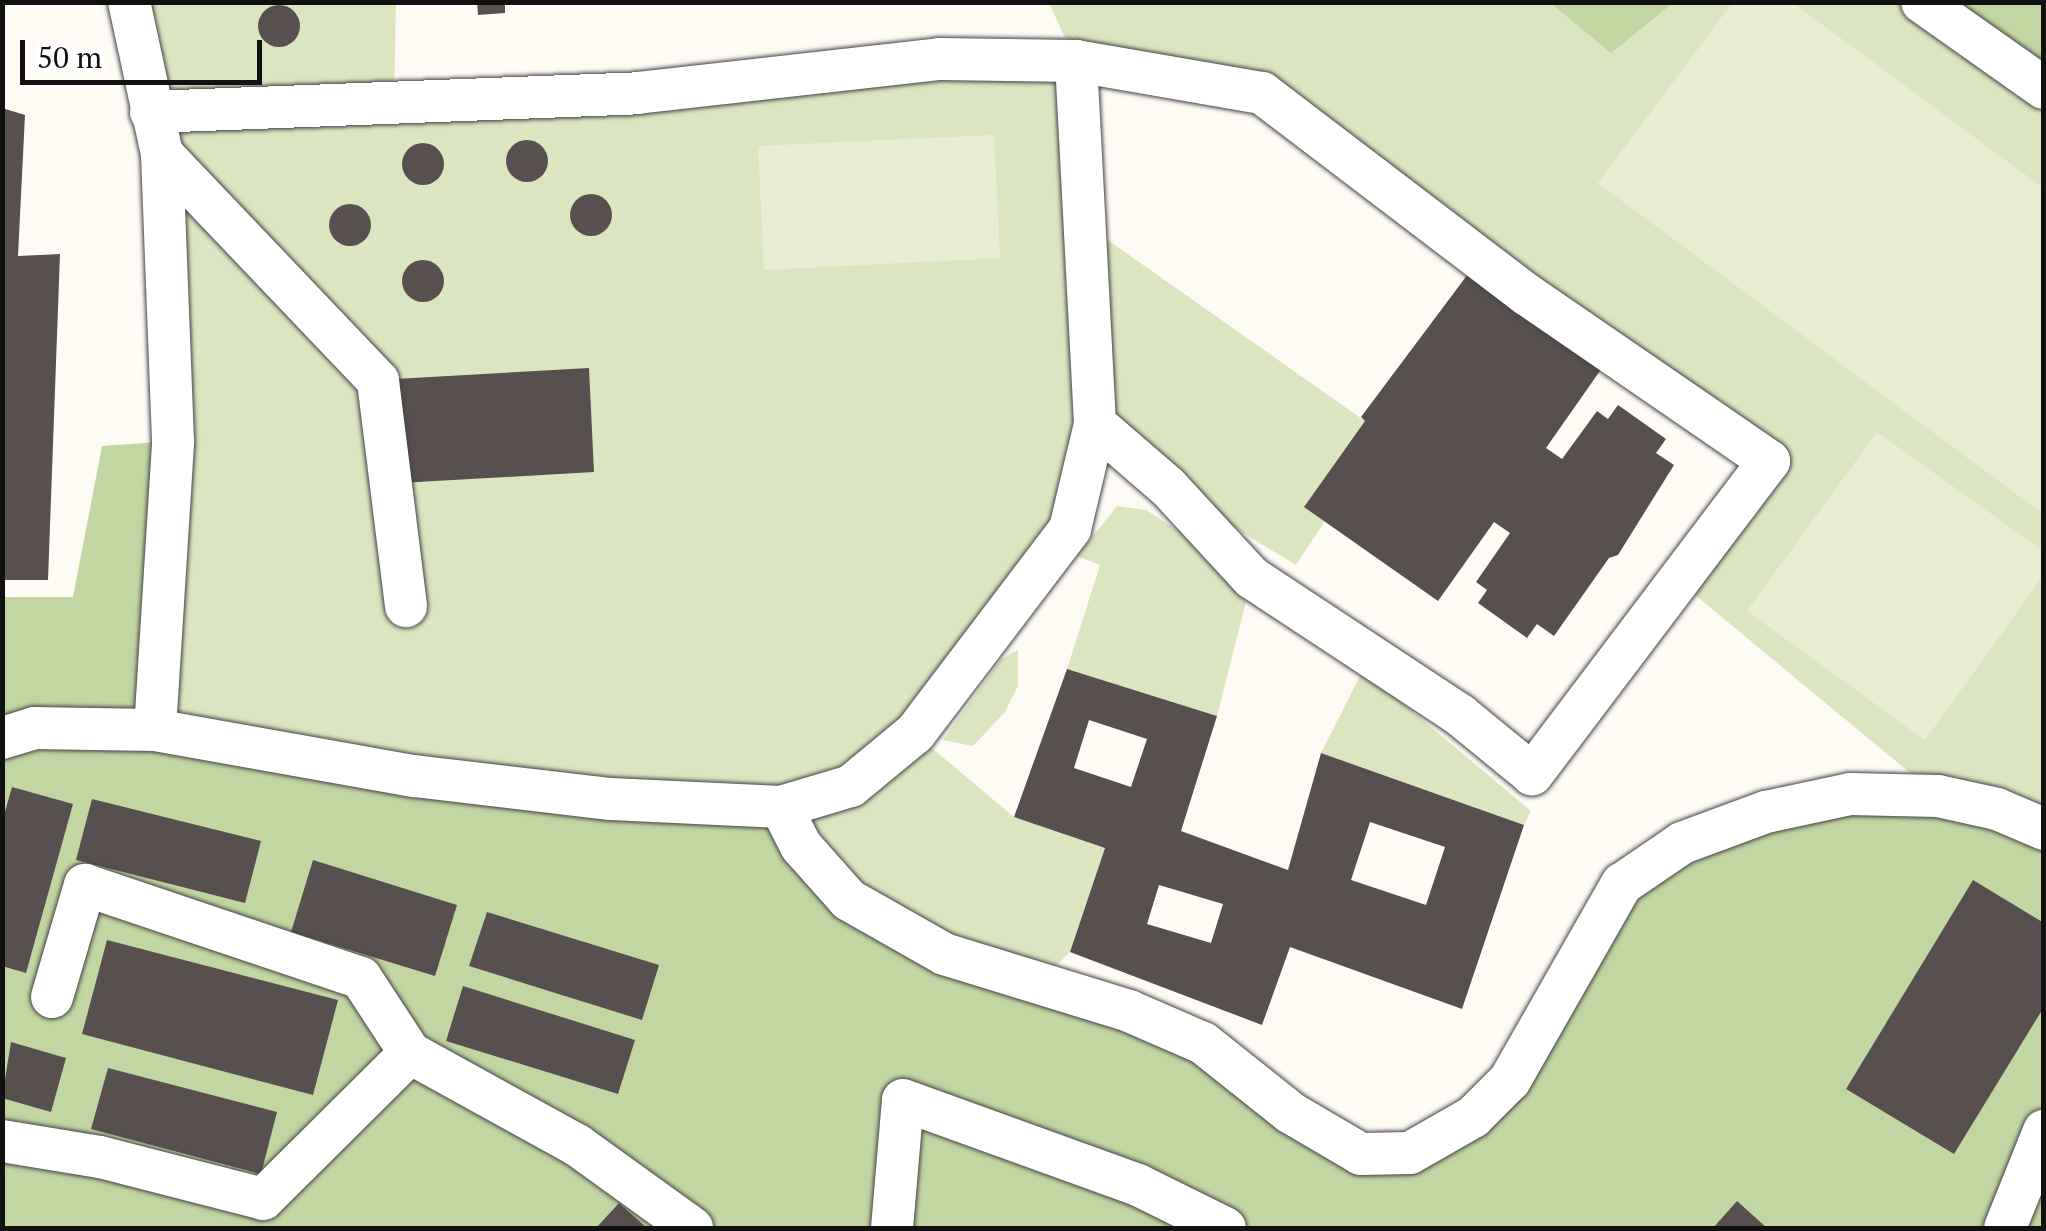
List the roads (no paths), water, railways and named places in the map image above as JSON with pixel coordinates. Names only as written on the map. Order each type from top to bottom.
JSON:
[{"type":"lane","points":[[129,2],[162,154],[174,441],[156,730]]},
{"type":"lane","points":[[1922,2],[2044,88]]},
{"type":"lane","points":[[151,112],[637,93],[940,59],[1076,61],[1262,93],[1342,148],[1526,294],[1769,461],[1532,774],[1460,714],[1252,578],[1168,487],[1095,424]]},
{"type":"lane","points":[[2,738],[34,728],[156,730],[434,778],[611,800],[781,808],[852,786],[914,733],[1070,529],[1095,424],[1076,61]]},
{"type":"lane","points":[[162,154],[378,381],[406,606]]},
{"type":"lane","points":[[781,808],[801,846],[849,900],[944,954],[1129,1011],[1203,1043],[1291,1113],[1361,1154],[1410,1152],[1473,1117],[1510,1080],[1622,884],[1682,843],[1766,812],[1850,794],[1938,796],[1997,809],[2044,829]]},
{"type":"lane","points":[[52,997],[85,885],[361,978],[410,1053],[578,1145],[692,1228]]},
{"type":"lane","points":[[2,1141],[100,1157],[262,1198],[410,1053]]},
{"type":"lane","points":[[892,1228],[903,1100],[1138,1185],[1225,1228]]},
{"type":"lane","points":[[2005,1228],[2044,1131]]}]
